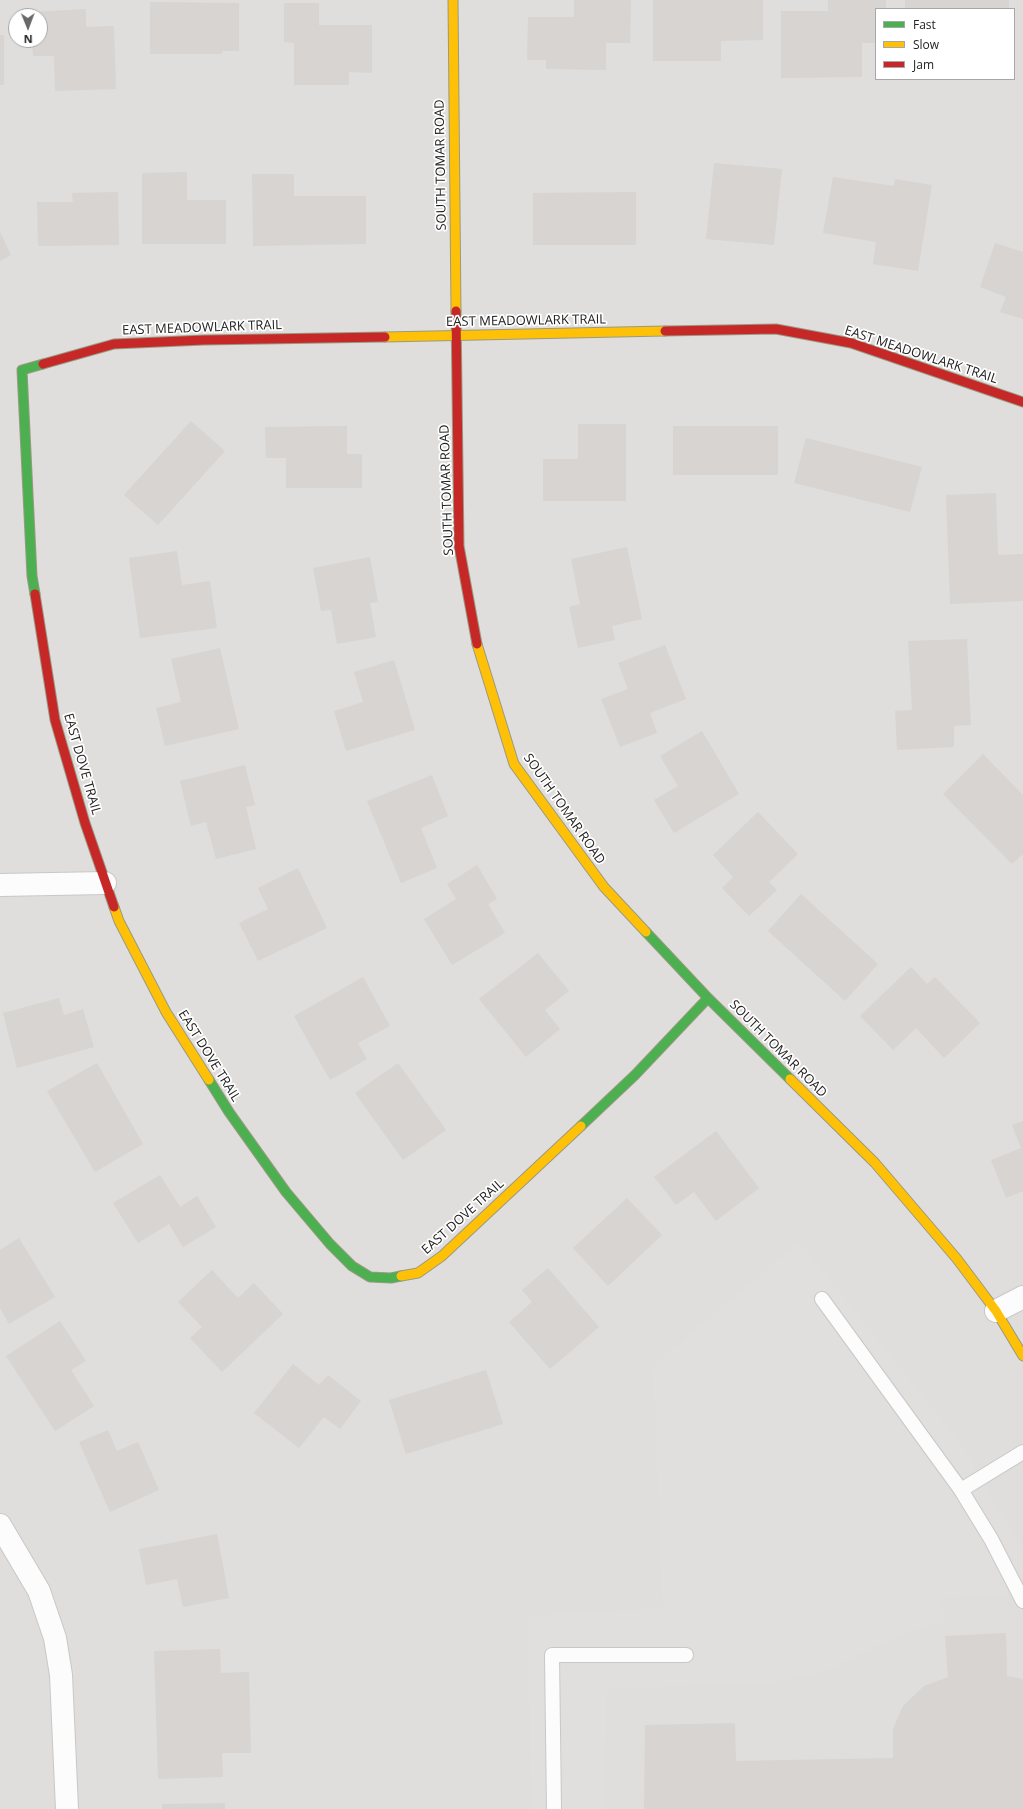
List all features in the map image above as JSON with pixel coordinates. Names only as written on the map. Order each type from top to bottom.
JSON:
[{"type":"street","name":"SOUTH TOMAR ROAD","points":[[453,0],[459,546],[475,638],[514,764],[604,887],[708,998],[875,1163],[958,1258],[996,1311],[1023,1356]]},
{"type":"street","name":"EAST MEADOWLARK TRAIL","points":[[22,370],[114,344],[204,340],[776,329],[851,343],[1023,402]]},
{"type":"street","name":"EAST DOVE TRAIL","points":[[22,370],[32,576],[55,720],[85,823],[119,921],[166,1012],[229,1112],[286,1192],[330,1244],[352,1266],[370,1277],[391,1278],[418,1273],[442,1256],[635,1075],[708,998]]},
{"type":"street","points":[[0,885],[105,882]]},
{"type":"street","points":[[996,1311],[1023,1297]]},
{"type":"street","points":[[0,1524],[38,1591],[55,1638],[61,1675],[67,1809]]},
{"type":"lane","points":[[822,1299],[961,1490],[991,1539],[1023,1601]]},
{"type":"lane","points":[[961,1490],[1023,1452]]},
{"type":"lane","points":[[554,1809],[552,1655],[686,1655]]},
{"type":"shaded area","points":[[0,0],[1023,0],[1023,1809],[0,1809]]},
{"type":"shaded area","points":[[799,1241],[962,1444],[1023,1552],[1023,1584],[1001,1597],[939,1598],[946,1621],[911,1631],[887,1641],[827,1671],[776,1682],[607,1689],[604,1809],[531,1809],[528,1616],[663,1608],[653,1365]]},
{"type":"building","points":[[574,0],[631,0],[630,43],[606,43],[606,70],[546,69],[546,60],[527,60],[528,17],[574,17]]},
{"type":"building","points":[[653,0],[763,0],[763,40],[721,41],[721,61],[653,61]]},
{"type":"building","points":[[828,0],[886,0],[886,8],[875,8],[875,43],[862,43],[862,77],[781,78],[781,11],[828,11]]},
{"type":"building","points":[[905,0],[1009,0],[1009,8],[905,8]]},
{"type":"building","points":[[150,2],[239,3],[239,51],[222,51],[222,54],[150,54]]},
{"type":"building","points":[[284,3],[319,3],[319,25],[372,25],[372,73],[349,72],[349,85],[294,85],[294,43],[284,42]]},
{"type":"building","points":[[86,9],[86,27],[114,26],[116,89],[55,91],[54,56],[33,56],[32,48],[48,48],[48,11]]},
{"type":"building","points":[[0,35],[4,35],[4,85],[0,85]]},
{"type":"building","points":[[714,163],[782,169],[774,245],[706,239]]},
{"type":"building","points":[[187,172],[187,200],[226,200],[226,244],[142,244],[142,173]]},
{"type":"building","points":[[252,174],[294,174],[294,196],[366,196],[366,244],[253,246]]},
{"type":"building","points":[[833,177],[894,186],[895,179],[932,185],[918,271],[873,264],[876,242],[823,233]]},
{"type":"building","points":[[118,192],[119,245],[38,246],[37,202],[73,202],[72,193]]},
{"type":"building","points":[[636,192],[636,245],[533,245],[533,193]]},
{"type":"building","points":[[0,232],[11,255],[0,261]]},
{"type":"building","points":[[995,243],[1023,252],[1023,319],[1000,312],[1006,297],[980,287]]},
{"type":"building","points":[[191,421],[225,451],[158,525],[124,495]]},
{"type":"building","points":[[578,424],[626,424],[626,501],[543,501],[543,459],[578,459]]},
{"type":"building","points":[[347,426],[347,454],[362,454],[362,488],[286,488],[286,458],[266,458],[265,427]]},
{"type":"building","points":[[673,426],[778,426],[778,475],[673,475]]},
{"type":"building","points":[[806,438],[922,467],[910,512],[794,483]]},
{"type":"building","points":[[996,493],[998,555],[1023,554],[1023,601],[950,604],[946,495]]},
{"type":"building","points":[[627,547],[642,619],[612,626],[615,640],[578,648],[569,607],[580,604],[571,559]]},
{"type":"building","points":[[177,551],[182,585],[210,581],[217,628],[140,638],[129,558]]},
{"type":"building","points":[[370,557],[378,602],[370,603],[376,637],[337,644],[331,610],[321,611],[313,568]]},
{"type":"building","points":[[967,639],[971,725],[954,726],[954,747],[897,750],[895,711],[912,710],[908,641]]},
{"type":"building","points":[[665,645],[686,699],[650,713],[657,733],[620,747],[601,699],[628,689],[618,663]]},
{"type":"building","points":[[220,648],[239,729],[165,746],[156,708],[181,702],[171,659]]},
{"type":"building","points":[[394,660],[415,730],[346,751],[334,711],[363,702],[354,672]]},
{"type":"building","points":[[702,731],[739,794],[674,833],[654,800],[678,786],[660,756]]},
{"type":"building","points":[[983,754],[1023,795],[1023,854],[1012,864],[943,794]]},
{"type":"building","points":[[245,765],[255,805],[246,807],[256,849],[216,859],[206,822],[191,826],[180,781]]},
{"type":"building","points":[[432,775],[448,816],[421,828],[437,868],[401,883],[367,801]]},
{"type":"building","points":[[758,812],[798,854],[769,882],[777,890],[749,916],[722,888],[733,877],[713,855]]},
{"type":"building","points":[[477,865],[497,899],[488,904],[505,933],[452,965],[424,919],[456,899],[447,884]]},
{"type":"building","points":[[298,868],[327,928],[258,961],[239,923],[268,909],[258,888]]},
{"type":"building","points":[[801,894],[878,964],[845,1001],[768,931]]},
{"type":"building","points":[[538,953],[569,991],[545,1010],[560,1029],[526,1057],[479,999]]},
{"type":"building","points":[[911,967],[927,984],[935,977],[980,1023],[944,1058],[916,1028],[893,1050],[860,1016]]},
{"type":"building","points":[[363,977],[390,1026],[358,1043],[367,1059],[330,1080],[294,1016]]},
{"type":"building","points":[[59,998],[64,1015],[83,1009],[94,1047],[17,1068],[3,1013]]},
{"type":"building","points":[[97,1063],[143,1144],[95,1172],[47,1091]]},
{"type":"building","points":[[398,1063],[446,1130],[403,1160],[355,1093]]},
{"type":"building","points":[[1023,1121],[1023,1191],[1006,1198],[991,1160],[1021,1148],[1012,1125]]},
{"type":"building","points":[[716,1131],[759,1188],[716,1221],[694,1192],[676,1205],[654,1177]]},
{"type":"building","points":[[160,1175],[180,1207],[197,1196],[216,1227],[183,1247],[169,1224],[138,1243],[113,1203]]},
{"type":"building","points":[[627,1198],[662,1235],[608,1286],[573,1248]]},
{"type":"building","points":[[19,1238],[55,1297],[9,1324],[0,1308],[0,1250]]},
{"type":"building","points":[[548,1268],[599,1327],[550,1369],[509,1322],[532,1302],[522,1290]]},
{"type":"building","points":[[212,1270],[238,1298],[254,1283],[283,1314],[222,1372],[190,1338],[202,1327],[178,1302]]},
{"type":"building","points":[[60,1321],[86,1361],[71,1370],[94,1406],[55,1431],[6,1356]]},
{"type":"building","points":[[293,1364],[319,1385],[328,1375],[361,1401],[340,1429],[324,1417],[299,1448],[254,1413]]},
{"type":"building","points":[[486,1370],[503,1424],[406,1454],[389,1400]]},
{"type":"building","points":[[108,1430],[117,1451],[138,1442],[159,1490],[110,1512],[79,1442]]},
{"type":"building","points":[[217,1534],[229,1598],[183,1607],[177,1579],[146,1585],[139,1549]]},
{"type":"building","points":[[1006,1633],[1007,1676],[1023,1679],[1023,1809],[644,1809],[645,1725],[735,1723],[736,1761],[893,1758],[893,1729],[903,1706],[924,1686],[948,1677],[945,1636]]},
{"type":"building","points":[[220,1649],[221,1673],[249,1672],[251,1753],[222,1753],[223,1777],[158,1779],[154,1651]]},
{"type":"building","points":[[225,1803],[225,1809],[162,1809],[162,1804]]},
{"type":"traffic: fast","points":[[35,594],[32,576],[22,370],[43,364]]},
{"type":"traffic: fast","points":[[646,932],[708,998],[790,1079]]},
{"type":"traffic: fast","points":[[581,1126],[635,1075],[708,998]]},
{"type":"traffic: fast","points":[[209,1080],[229,1112],[286,1192],[330,1244],[352,1266],[370,1277],[391,1278],[401,1276]]},
{"type":"traffic: slow","points":[[453,0],[456,311]]},
{"type":"traffic: slow","points":[[385,337],[665,331]]},
{"type":"traffic: slow","points":[[477,644],[514,764],[604,887],[646,932]]},
{"type":"traffic: slow","points":[[114,907],[119,921],[166,1012],[209,1080]]},
{"type":"traffic: slow","points":[[790,1079],[875,1163],[957,1259],[996,1311],[1023,1356]]},
{"type":"traffic: slow","points":[[401,1276],[418,1273],[442,1256],[581,1126]]},
{"type":"traffic: jam","points":[[456,311],[459,546],[477,644]]},
{"type":"traffic: jam","points":[[665,331],[776,329],[851,343],[1023,402]]},
{"type":"traffic: jam","points":[[43,364],[114,344],[204,340],[385,337]]},
{"type":"traffic: jam","points":[[35,594],[55,720],[85,823],[114,907]]}]
